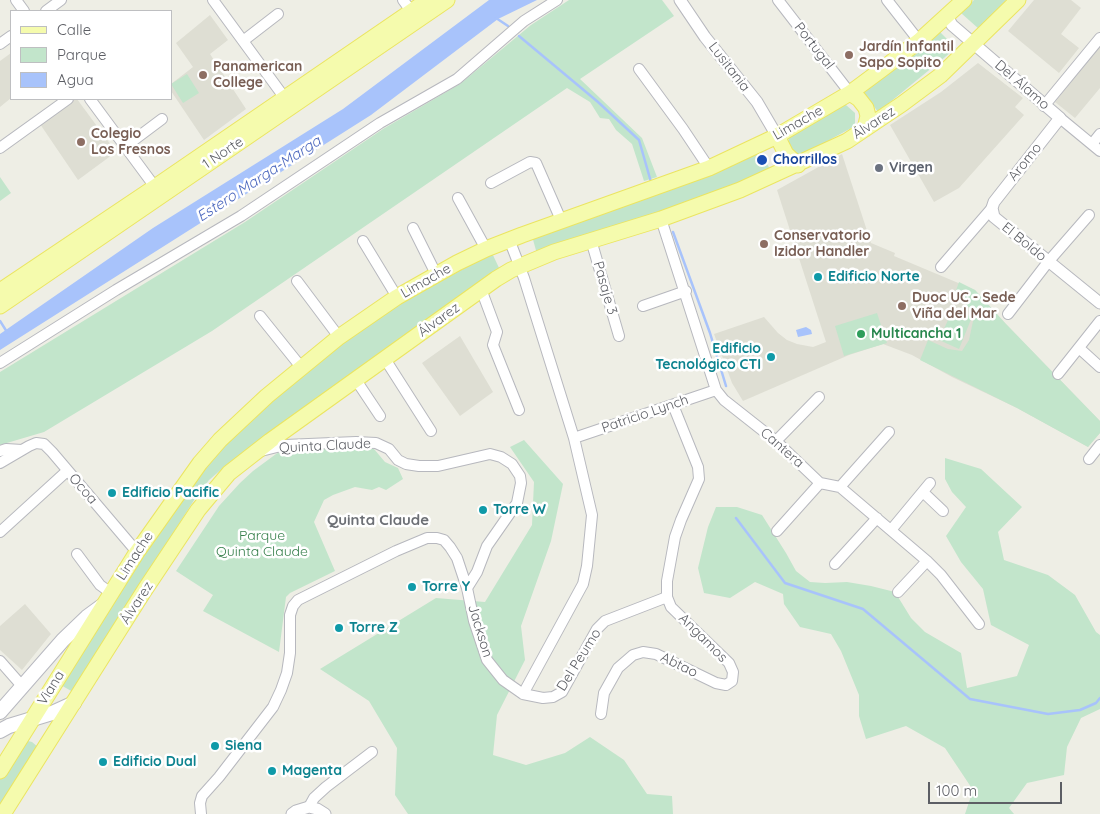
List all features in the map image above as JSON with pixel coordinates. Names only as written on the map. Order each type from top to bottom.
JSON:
[{"type":"main road","name":"1 Norte","points":[[0,291],[155,187],[284,97],[407,6],[428,0]]},
{"type":"main road","name":"1 Norte","points":[[0,306],[447,0]]},
{"type":"main road","name":"Limache","points":[[1,711],[63,640],[107,599],[137,552],[200,463],[220,440],[301,368],[339,338],[397,297],[436,274],[486,249],[509,239],[709,168],[778,136],[850,93],[919,41],[964,0]]},
{"type":"main road","name":"Álvarez","points":[[3,814],[135,605],[198,510],[229,473],[481,289],[520,266],[554,252],[661,218],[740,190],[798,165],[840,144],[902,104],[940,75],[1018,0]]},
{"type":"main road","points":[[850,93],[860,99],[866,108],[868,116],[865,129]]},
{"type":"main road","points":[[778,136],[786,154],[798,165]]},
{"type":"main road","name":"Viana","points":[[0,771],[107,599]]},
{"type":"main road","points":[[1,711],[5,728],[52,713],[74,703]]},
{"type":"street","points":[[47,10],[61,0]]},
{"type":"street","points":[[0,363],[116,290],[241,216],[380,123],[457,80],[524,21],[557,0]]},
{"type":"street","name":"Portugal","points":[[778,0],[850,93]]},
{"type":"street","points":[[886,0],[919,41]]},
{"type":"street","points":[[216,1],[284,97]]},
{"type":"street","name":"Lusitania","points":[[683,5],[757,102],[778,136]]},
{"type":"street","points":[[243,41],[278,14]]},
{"type":"street","name":"Del Álamo","points":[[948,16],[952,25],[1044,106],[1096,147]]},
{"type":"street","points":[[1044,106],[1100,38]]},
{"type":"street","points":[[639,69],[709,168]]},
{"type":"street","points":[[0,148],[67,100]]},
{"type":"street","points":[[91,100],[155,187]]},
{"type":"street","name":"Aromo","points":[[992,208],[998,196],[1060,118]]},
{"type":"street","points":[[126,146],[162,119]]},
{"type":"street","points":[[1096,147],[1100,134]]},
{"type":"street","points":[[491,183],[530,162],[536,163],[562,220]]},
{"type":"street","points":[[458,198],[486,249]]},
{"type":"street","name":"El Boldo","points":[[992,208],[994,217],[1100,303]]},
{"type":"street","name":"El Boldo","points":[[941,267],[992,208]]},
{"type":"street","points":[[1008,314],[1048,262],[1089,214]]},
{"type":"street","name":"Cantera","points":[[661,218],[686,291],[716,390],[724,400],[776,441],[820,483]]},
{"type":"street","points":[[412,228],[436,274]]},
{"type":"street","points":[[509,239],[520,266],[574,438],[592,515],[588,566],[583,584],[523,694]]},
{"type":"street","name":"Pasaje 3","points":[[591,240],[619,336]]},
{"type":"street","points":[[363,241],[397,297]]},
{"type":"street","points":[[297,281],[339,338]]},
{"type":"street","points":[[481,289],[497,332],[493,345],[519,410]]},
{"type":"street","points":[[643,306],[686,291]]},
{"type":"street","points":[[260,316],[301,368]]},
{"type":"street","points":[[1058,374],[1100,321]]},
{"type":"street","points":[[1078,348],[1100,367]]},
{"type":"street","points":[[385,360],[431,431]]},
{"type":"street","points":[[356,380],[380,416]]},
{"type":"street","name":"Patricio Lynch","points":[[574,438],[716,390]]},
{"type":"street","points":[[776,441],[819,397]]},
{"type":"street","points":[[667,597],[675,537],[699,479],[698,467],[674,405]]},
{"type":"street","points":[[840,487],[889,432]]},
{"type":"street","name":"Quinta Claude","points":[[255,453],[285,446],[348,442],[376,443],[389,449],[398,460],[406,464],[419,466],[438,466],[490,454],[502,457],[512,464],[520,476],[521,483],[517,503],[487,546],[477,572],[467,588]]},
{"type":"street","name":"Ocoa","points":[[22,450],[36,444],[44,444],[137,552]]},
{"type":"street","points":[[1089,459],[1100,445]]},
{"type":"street","points":[[0,451],[6,449],[22,450]]},
{"type":"street","points":[[0,463],[22,450]]},
{"type":"street","points":[[0,532],[67,471]]},
{"type":"street","points":[[777,531],[820,483],[840,487],[927,561],[941,575],[979,624]]},
{"type":"street","points":[[891,530],[930,483]]},
{"type":"street","points":[[923,492],[943,512]]},
{"type":"street","points":[[835,564],[877,518]]},
{"type":"street","name":"Jackson","points":[[201,814],[200,802],[202,796],[273,707],[281,690],[287,673],[290,653],[290,614],[293,606],[298,600],[396,551],[427,538],[444,540],[457,558],[487,660],[502,680],[523,694]]},
{"type":"street","points":[[77,554],[100,584],[107,599]]},
{"type":"street","points":[[898,592],[927,561]]},
{"type":"street","name":"Angamos","points":[[667,597],[671,607],[729,663],[734,672],[732,681]]},
{"type":"street","name":"Del Peumo","points":[[523,694],[543,698],[553,697],[562,692],[597,628],[605,621],[667,597]]},
{"type":"street","name":"Abtao","points":[[600,714],[604,693],[618,668],[633,655],[643,652],[656,654],[716,683],[726,685],[732,681]]},
{"type":"street","points":[[0,661],[22,686]]},
{"type":"street","points":[[309,808],[314,798],[326,787],[372,752]]},
{"type":"street","points":[[292,814],[309,808],[317,809],[325,814]]},
{"type":"shaded area","points":[[1034,0],[1071,0],[1081,8],[1061,34],[1079,48],[1059,73],[1008,31]]},
{"type":"shaded area","name":"Panamerican College","points":[[210,15],[228,40],[210,54],[246,109],[204,140],[172,92],[172,83],[193,67],[176,43]]},
{"type":"shaded area","points":[[1100,46],[1100,88],[1075,118],[1055,102]]},
{"type":"shaded area","points":[[10,54],[10,99],[0,107],[0,61]]},
{"type":"shaded area","points":[[978,63],[1023,98],[1015,107],[1024,115],[959,188],[934,202],[890,125],[941,92]]},
{"type":"shaded area","name":"Colegio Los Fresnos","points":[[74,100],[78,100],[116,152],[78,180],[40,124]]},
{"type":"shaded area","name":"Duoc UC - Sede Viña del Mar","points":[[842,154],[871,243],[895,253],[894,256],[975,290],[1100,421],[1100,433],[1088,447],[1017,408],[952,377],[912,355],[883,344],[849,355],[743,401],[732,383],[714,334],[764,317],[787,340],[813,347],[826,342],[777,190]]},
{"type":"shaded area","points":[[460,336],[493,392],[460,416],[422,363]]},
{"type":"shaded area","points":[[25,604],[51,634],[22,670],[0,650],[0,626]]},
{"type":"green space","points":[[569,0],[662,0],[674,16],[580,79],[642,138],[657,177],[644,181],[632,144],[616,130],[609,119],[600,118],[590,102],[567,88],[212,331],[44,432],[0,445],[0,372],[245,222],[383,129],[460,84],[531,25]]},
{"type":"green space","points":[[974,0],[1006,0],[979,29],[961,13]]},
{"type":"green space","points":[[940,32],[956,48],[878,112],[862,90]]},
{"type":"green space","points":[[187,74],[199,93],[183,103],[172,83]]},
{"type":"green space","points":[[840,105],[846,105],[855,113],[855,126],[800,156],[792,152],[788,144],[789,136]]},
{"type":"green space","points":[[761,153],[771,171],[663,213],[537,254],[532,236],[657,193]]},
{"type":"green space","points":[[0,177],[11,193],[0,201]]},
{"type":"green space","points":[[492,253],[500,270],[230,462],[209,480],[196,497],[73,692],[59,684],[194,476],[221,446],[351,331]]},
{"type":"green space","points":[[959,282],[975,290],[1100,421],[1100,433],[1088,447],[1017,408],[920,360],[928,340],[948,349],[962,351],[969,340],[975,312],[954,296]]},
{"type":"green space","points":[[953,309],[972,317],[959,349],[939,340]]},
{"type":"green space","name":"Multicancha 1","points":[[877,313],[887,343],[844,356],[835,326]]},
{"type":"green space","points":[[524,440],[563,484],[551,541],[521,626],[525,660],[497,715],[493,755],[526,765],[565,753],[590,737],[624,760],[647,794],[672,796],[673,814],[408,814],[395,795],[397,748],[369,701],[320,669],[436,598],[485,602],[532,525],[534,482],[510,447]]},
{"type":"green space","name":"Parque Quinta Claude","points":[[338,446],[374,449],[385,462],[398,468],[403,479],[386,490],[379,487],[372,490],[355,487],[324,500],[314,522],[335,571],[290,593],[286,597],[279,652],[203,611],[213,595],[176,571],[219,506],[253,471],[285,449],[294,452],[305,452]]},
{"type":"green space","points":[[945,458],[981,469],[1022,507],[998,532],[1004,560],[1048,575],[1075,595],[1096,632],[1100,635],[1100,709],[1081,718],[1067,747],[1064,775],[1027,783],[1009,808],[1014,814],[965,814],[973,790],[945,748],[906,726],[866,739],[859,716],[859,695],[841,651],[831,634],[800,627],[784,604],[783,594],[755,582],[730,598],[704,593],[698,568],[708,527],[716,507],[737,507],[762,515],[796,571],[810,582],[847,582],[895,592],[911,618],[925,632],[961,653],[967,688],[1017,676],[1029,645],[991,625],[983,589],[961,562],[946,536],[966,507],[952,492],[945,479]]},
{"type":"green space","points":[[24,740],[32,742],[38,747],[0,807],[0,779]]},
{"type":"water","name":"Estero Marga-Marga","points":[[489,0],[537,0],[498,19],[371,115],[0,350],[0,334],[153,228],[343,109]]},
{"type":"water","points":[[806,327],[811,330],[812,334],[798,337],[796,330]]},
{"type":"waterway","points":[[496,18],[508,26]]},
{"type":"waterway","points":[[519,36],[598,102],[639,140],[651,182]]},
{"type":"waterway","points":[[673,232],[710,333],[726,386]]},
{"type":"waterway","points":[[0,321],[7,332]]},
{"type":"waterway","points":[[736,518],[785,583],[863,609],[970,699],[1048,714],[1080,710],[1096,703],[1100,698]]},
{"type":"place","name":"Jardín Infantil Sapo Sopito","points":[[849,55]]},
{"type":"place","name":"Panamerican College","points":[[203,75]]},
{"type":"place","name":"Colegio Los Fresnos","points":[[81,142]]},
{"type":"place","name":"Chorrillos","points":[[762,160]]},
{"type":"place","name":"Virgen","points":[[879,168]]},
{"type":"place","name":"Conservatorio Izidor Handler","points":[[764,244]]},
{"type":"place","name":"Edificio Norte","points":[[818,277]]},
{"type":"place","name":"Duoc UC - Sede Viña del Mar","points":[[902,306]]},
{"type":"place","name":"Multicancha 1","points":[[861,334]]},
{"type":"place","name":"Edificio Tecnológico CTI","points":[[771,357]]},
{"type":"place","name":"Edificio Pacific","points":[[112,493]]},
{"type":"place","name":"Torre W","points":[[483,510]]},
{"type":"place","name":"Torre Y","points":[[412,587]]},
{"type":"place","name":"Torre Z","points":[[339,628]]},
{"type":"place","name":"Siena","points":[[215,746]]},
{"type":"place","name":"Edificio Dual","points":[[103,762]]},
{"type":"place","name":"Magenta","points":[[272,771]]},
{"type":"district","name":"Quinta Claude","points":[[378,520]]}]
